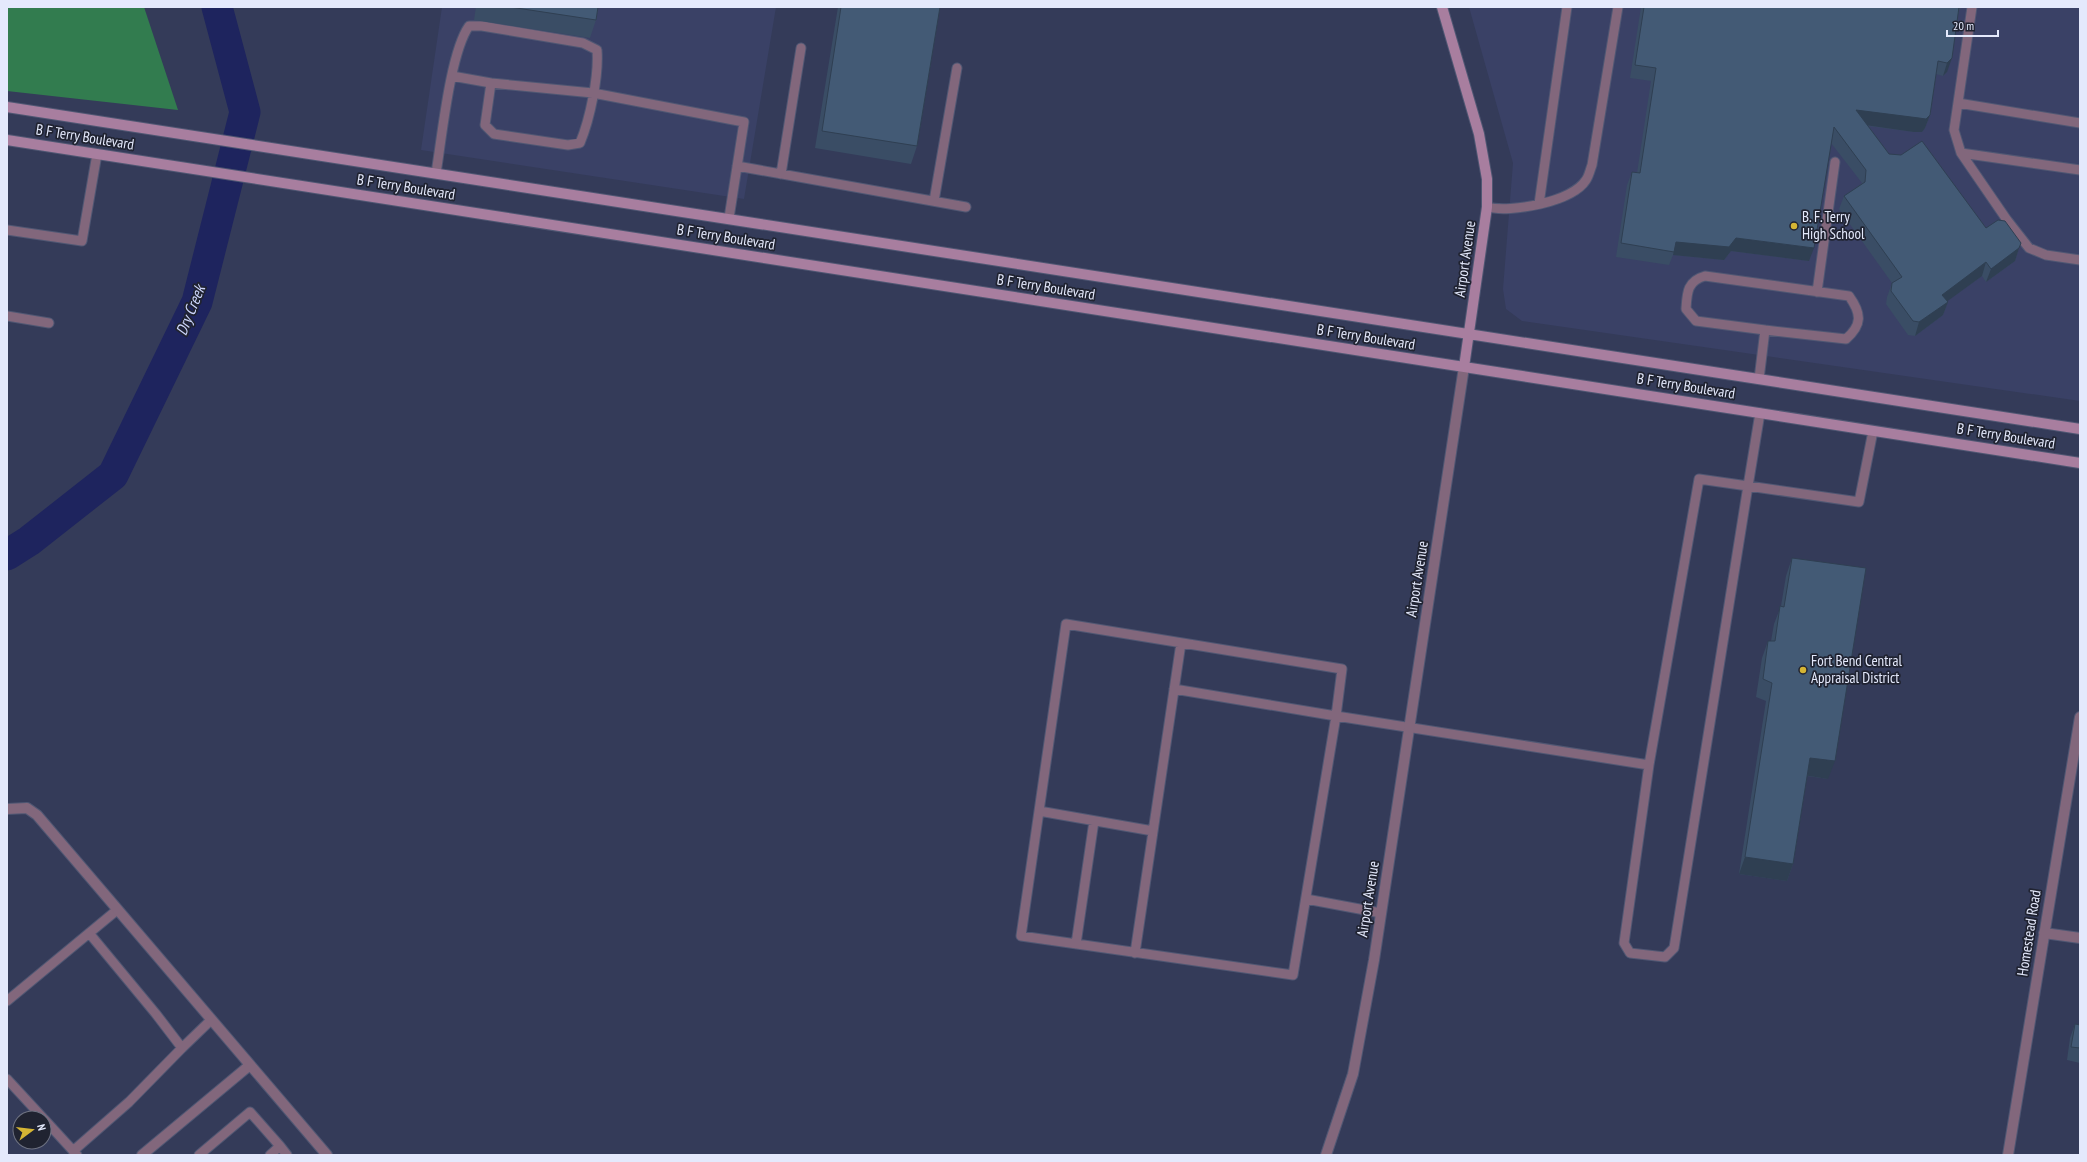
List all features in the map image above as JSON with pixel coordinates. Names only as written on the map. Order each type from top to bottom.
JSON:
[{"type":"main road","name":"Airport Avenue","points":[[1442,7],[1479,134],[1487,179],[1487,207],[1464,367]]},
{"type":"main road","name":"B F Terry Boulevard","points":[[7,107],[1470,333],[2080,429]]},
{"type":"main road","name":"B F Terry Boulevard","points":[[7,140],[2080,463]]},
{"type":"street","name":"Airport Avenue","points":[[1326,1155],[1353,1074],[1381,913],[1464,367]]},
{"type":"street","name":"Homestead Road","points":[[2008,1155],[2080,717]]},
{"type":"street","points":[[7,809],[27,808],[37,815],[327,1155]]},
{"type":"street","points":[[2044,933],[2080,938]]},
{"type":"street","points":[[142,1155],[250,1065]]},
{"type":"lane","points":[[1539,204],[1566,7]]},
{"type":"lane","points":[[1487,207],[1499,210],[1539,204],[1564,197],[1586,181],[1592,165],[1618,7]]},
{"type":"lane","points":[[1972,7],[1954,130],[1961,153],[2007,220],[2029,248],[2046,255],[2080,260]]},
{"type":"lane","points":[[436,173],[452,76],[462,35],[469,26],[482,26],[583,43],[597,50],[598,64],[587,127],[580,143],[568,145],[494,134],[485,124],[491,83]]},
{"type":"lane","points":[[781,174],[801,48]]},
{"type":"lane","points":[[934,200],[956,68]]},
{"type":"lane","points":[[452,76],[491,83],[593,93],[744,122],[729,218]]},
{"type":"lane","points":[[1958,104],[2080,123]]},
{"type":"lane","points":[[1961,153],[2080,170]]},
{"type":"lane","points":[[7,230],[82,241],[98,154]]},
{"type":"lane","points":[[1817,292],[1835,162]]},
{"type":"lane","points":[[737,166],[934,200],[966,207]]},
{"type":"lane","points":[[1705,276],[1849,296],[1857,306],[1858,317],[1856,330],[1846,339],[1765,330],[1696,321],[1686,309],[1688,291],[1691,283],[1697,278],[1705,276]]},
{"type":"lane","points":[[7,316],[48,323]]},
{"type":"lane","points":[[1759,379],[1765,330]]},
{"type":"lane","points":[[1760,413],[1748,486],[1674,948],[1665,957],[1630,953],[1624,943],[1650,765],[1699,480],[1748,486],[1859,502],[1873,431]]},
{"type":"lane","points":[[1066,624],[1181,643],[1342,669],[1336,716],[1293,975],[1021,936],[1066,624]]},
{"type":"lane","points":[[1135,952],[1181,643]]},
{"type":"lane","points":[[1174,690],[1650,765]]},
{"type":"lane","points":[[1039,811],[1153,831]]},
{"type":"lane","points":[[1076,944],[1094,821]]},
{"type":"lane","points":[[1306,899],[1381,913]]},
{"type":"lane","points":[[7,1001],[117,910]]},
{"type":"lane","points":[[89,933],[182,1048]]},
{"type":"lane","points":[[52,1129],[75,1153],[129,1102],[211,1020]]},
{"type":"lane","points":[[7,1079],[35,1110]]},
{"type":"lane","points":[[199,1155],[250,1112],[287,1155]]},
{"type":"lane","points":[[270,1155],[280,1146]]},
{"type":"shaded area","points":[[442,7],[776,7],[744,199],[421,150]]},
{"type":"shaded area","name":"B. F. Terry High School","points":[[1469,7],[2080,7],[2080,401],[1522,321],[1506,309],[1503,289],[1513,163]]},
{"type":"green space","points":[[7,7],[144,7],[178,110],[7,91]]},
{"type":"building","points":[[510,7],[598,7],[596,20]]},
{"type":"building","points":[[841,7],[940,7],[917,146],[822,131]]},
{"type":"building","points":[[1644,7],[1959,7],[1952,58],[1947,63],[1938,61],[1930,115],[1926,119],[1856,110],[1889,154],[1901,155],[1922,141],[1986,228],[1998,220],[2005,221],[2021,243],[2019,248],[1991,269],[1986,262],[1942,295],[1948,302],[1919,322],[1913,321],[1891,291],[1892,283],[1902,277],[1844,196],[1865,182],[1866,170],[1834,127],[1814,248],[1736,238],[1729,247],[1676,242],[1674,252],[1621,243],[1632,172],[1640,173],[1656,68],[1635,65]]},
{"type":"building","name":"Fort Bend Central Appraisal District","points":[[1792,558],[1866,568],[1835,761],[1810,758],[1793,864],[1745,857],[1772,683],[1763,679],[1768,641],[1775,641],[1780,606],[1784,607]]},
{"type":"building","points":[[2075,1024],[2080,1025],[2080,1048],[2071,1047]]},
{"type":"waterway","name":"Dry Creek","points":[[7,555],[29,541],[113,475],[197,302],[245,112],[217,7]]},
{"type":"place","name":"B. F. Terry High School","points":[[1794,226]]},
{"type":"place","name":"Fort Bend Central Appraisal District","points":[[1803,670]]}]
